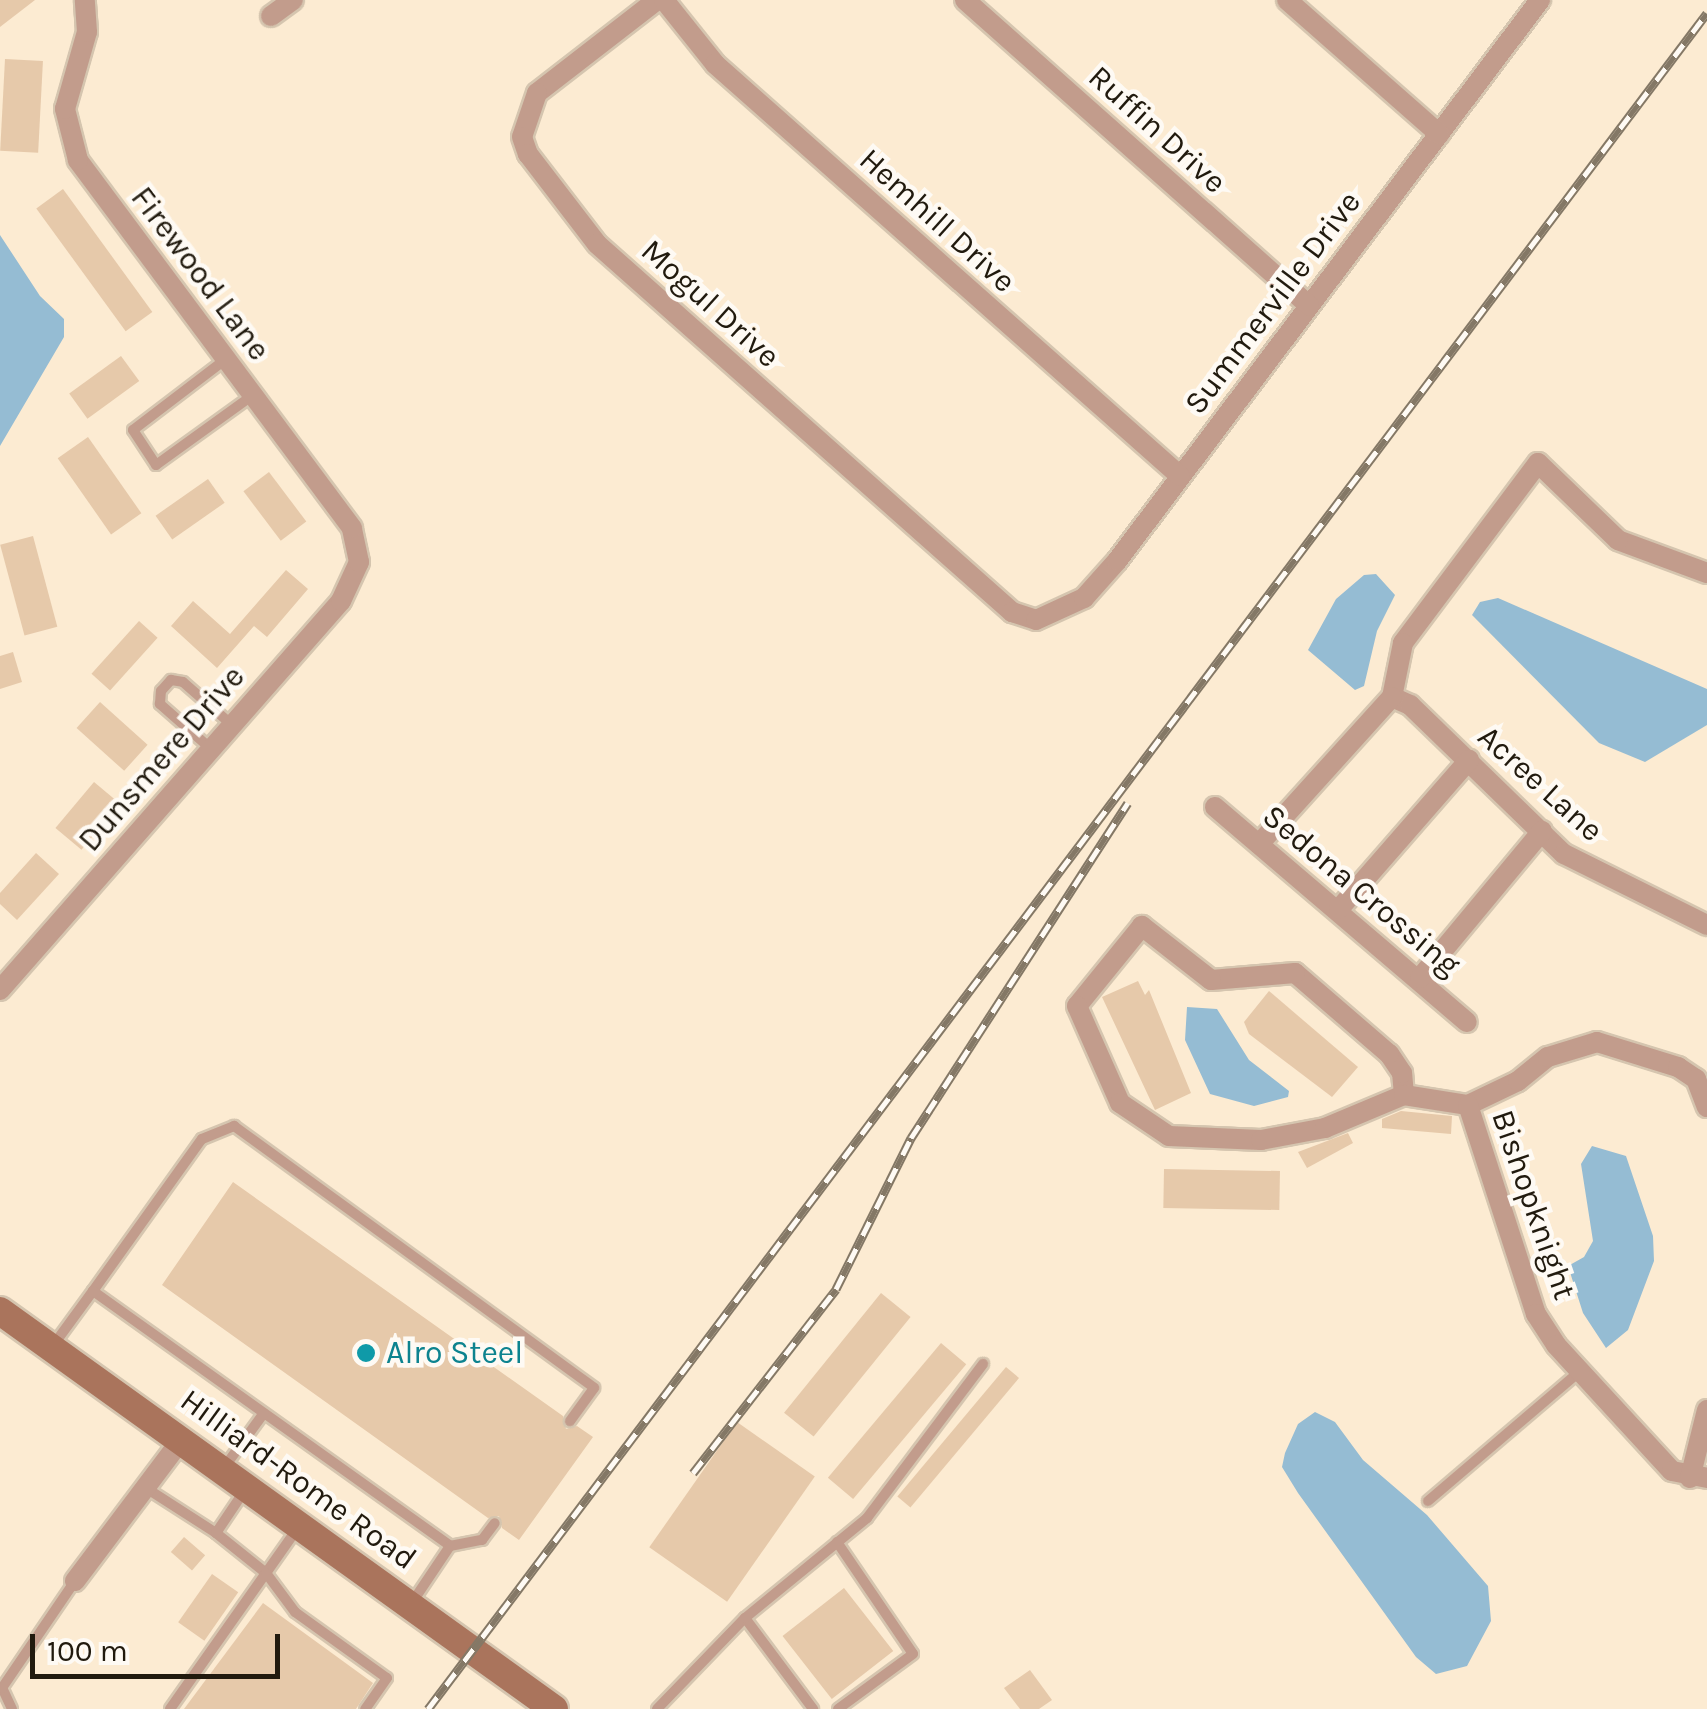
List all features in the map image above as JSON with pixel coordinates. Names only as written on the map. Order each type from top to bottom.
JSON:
[{"type":"main road","name":"Hilliard-Rome Road","points":[[0,1311],[554,1709]]},
{"type":"street","name":"Firewood Lane","points":[[85,0],[87,32],[65,109],[78,160],[352,528],[359,562]]},
{"type":"street","points":[[271,16],[294,0]]},
{"type":"street","name":"Hemhill Drive","points":[[661,0],[715,64],[1180,476]]},
{"type":"street","name":"Mogul Drive","points":[[661,0],[537,93],[522,137],[528,154],[597,244],[1012,612],[1036,620]]},
{"type":"street","name":"Ruffin Drive","points":[[965,0],[1309,305]]},
{"type":"street","points":[[1288,0],[1439,134]]},
{"type":"street","name":"Summerville Drive","points":[[1036,620],[1084,598],[1540,0]]},
{"type":"street","points":[[1259,844],[1392,697],[1403,643],[1538,463],[1618,540],[1707,573]]},
{"type":"street","name":"Dunsmere Drive","points":[[0,990],[341,601],[359,562]]},
{"type":"street","name":"Acree Lane","points":[[1392,697],[1410,705],[1542,831],[1600,876],[1707,925]]},
{"type":"street","points":[[1339,908],[1469,760]]},
{"type":"street","name":"Sedona Crossing","points":[[1215,807],[1339,908],[1467,1022]]},
{"type":"street","points":[[1420,978],[1542,831]]},
{"type":"street","points":[[1404,1095],[1402,1073],[1389,1054],[1295,972],[1212,980],[1142,926],[1077,1006],[1120,1102],[1169,1136],[1261,1140],[1325,1128],[1404,1095],[1468,1105],[1518,1082],[1548,1057],[1598,1042],[1678,1067],[1696,1079],[1707,1108]]},
{"type":"street","name":"Bishopknight","points":[[1468,1105],[1536,1314],[1580,1371],[1672,1471],[1699,1478]]},
{"type":"street","points":[[1699,1478],[1707,1410]]},
{"type":"street","points":[[76,1581],[182,1439]]},
{"type":"lane","points":[[226,358],[133,430],[156,464],[253,395]]},
{"type":"lane","points":[[210,748],[160,704],[160,691],[171,680],[184,682],[231,724]]},
{"type":"lane","points":[[52,1347],[202,1139],[234,1126],[594,1388],[570,1421]]},
{"type":"lane","points":[[93,1290],[450,1546]]},
{"type":"lane","points":[[657,1709],[745,1618],[867,1518],[984,1364]]},
{"type":"lane","points":[[1428,1500],[1580,1371]]},
{"type":"lane","points":[[223,1469],[264,1413]]},
{"type":"lane","points":[[216,1533],[247,1486]]},
{"type":"lane","points":[[146,1488],[216,1533],[266,1572],[295,1612],[388,1678],[365,1709]]},
{"type":"lane","points":[[411,1604],[450,1546],[482,1540],[495,1523]]},
{"type":"lane","points":[[170,1709],[300,1524]]},
{"type":"lane","points":[[837,1542],[913,1654],[838,1709]]},
{"type":"lane","points":[[12,1709],[2,1688],[76,1581]]},
{"type":"lane","points":[[745,1618],[813,1709]]},
{"type":"water","points":[[0,235],[40,296],[64,319],[64,337],[0,446]]},
{"type":"water","points":[[1376,574],[1395,595],[1377,631],[1364,686],[1355,690],[1308,650],[1336,599],[1364,575]]},
{"type":"water","points":[[1498,598],[1707,689],[1707,725],[1645,762],[1599,743],[1472,615],[1480,602]]},
{"type":"water","points":[[1187,1007],[1217,1009],[1249,1060],[1289,1091],[1288,1097],[1254,1106],[1210,1094],[1185,1040]]},
{"type":"water","points":[[1592,1146],[1626,1156],[1653,1236],[1654,1261],[1628,1330],[1606,1348],[1583,1313],[1568,1266],[1584,1257],[1593,1241],[1581,1164]]},
{"type":"water","points":[[1315,1412],[1335,1422],[1363,1460],[1427,1515],[1488,1586],[1491,1621],[1467,1666],[1436,1674],[1416,1657],[1282,1467],[1298,1424]]},
{"type":"building","points":[[0,0],[35,0],[0,27]]},
{"type":"building","points":[[5,59],[43,61],[38,153],[0,151]]},
{"type":"building","points":[[63,189],[152,312],[126,331],[36,208]]},
{"type":"building","points":[[121,356],[139,381],[87,419],[69,394]]},
{"type":"building","points":[[88,437],[141,513],[111,534],[58,458]]},
{"type":"building","points":[[269,472],[306,522],[281,541],[243,491]]},
{"type":"building","points":[[208,479],[225,503],[172,539],[156,516]]},
{"type":"building","points":[[33,536],[57,627],[24,636],[0,545]]},
{"type":"building","points":[[286,570],[308,589],[267,637],[254,626],[217,668],[171,626],[193,601],[230,634]]},
{"type":"building","points":[[139,621],[158,638],[110,690],[91,674]]},
{"type":"building","points":[[13,652],[22,682],[0,689],[0,656]]},
{"type":"building","points":[[100,702],[148,745],[124,771],[77,728]]},
{"type":"building","points":[[94,782],[120,804],[81,850],[55,828]]},
{"type":"building","points":[[36,853],[59,874],[17,920],[0,904],[0,893]]},
{"type":"building","points":[[1138,981],[1145,995],[1149,990],[1191,1093],[1155,1110],[1102,997]]},
{"type":"building","points":[[1269,991],[1358,1067],[1332,1097],[1249,1034],[1244,1022]]},
{"type":"building","points":[[1401,1111],[1452,1116],[1451,1134],[1382,1128],[1382,1119]]},
{"type":"building","points":[[1348,1133],[1353,1143],[1307,1168],[1298,1152]]},
{"type":"building","points":[[1164,1169],[1280,1171],[1279,1210],[1163,1208]]},
{"type":"building","name":"Alro Steel","points":[[233,1182],[563,1416],[566,1429],[577,1426],[593,1437],[519,1540],[502,1528],[499,1516],[488,1518],[162,1285]]},
{"type":"building","points":[[881,1293],[911,1317],[814,1437],[784,1413]]},
{"type":"building","points":[[941,1343],[966,1364],[853,1499],[828,1478]]},
{"type":"building","points":[[1006,1367],[1019,1378],[910,1507],[897,1496]]},
{"type":"building","points":[[737,1422],[815,1476],[727,1602],[649,1547]]},
{"type":"building","points":[[184,1537],[205,1555],[192,1570],[171,1552]]},
{"type":"building","points":[[212,1574],[238,1592],[204,1641],[178,1622]]},
{"type":"building","points":[[844,1588],[893,1651],[832,1699],[783,1636]]},
{"type":"building","points":[[263,1603],[373,1683],[356,1709],[184,1709]]},
{"type":"building","points":[[1030,1670],[1052,1700],[1039,1709],[1020,1709],[1004,1688]]},
{"type":"railway","points":[[428,1709],[1707,13]]},
{"type":"railway","points":[[693,1473],[836,1289],[911,1138],[1128,803]]},
{"type":"place","name":"Alro Steel","points":[[366,1353]]}]
